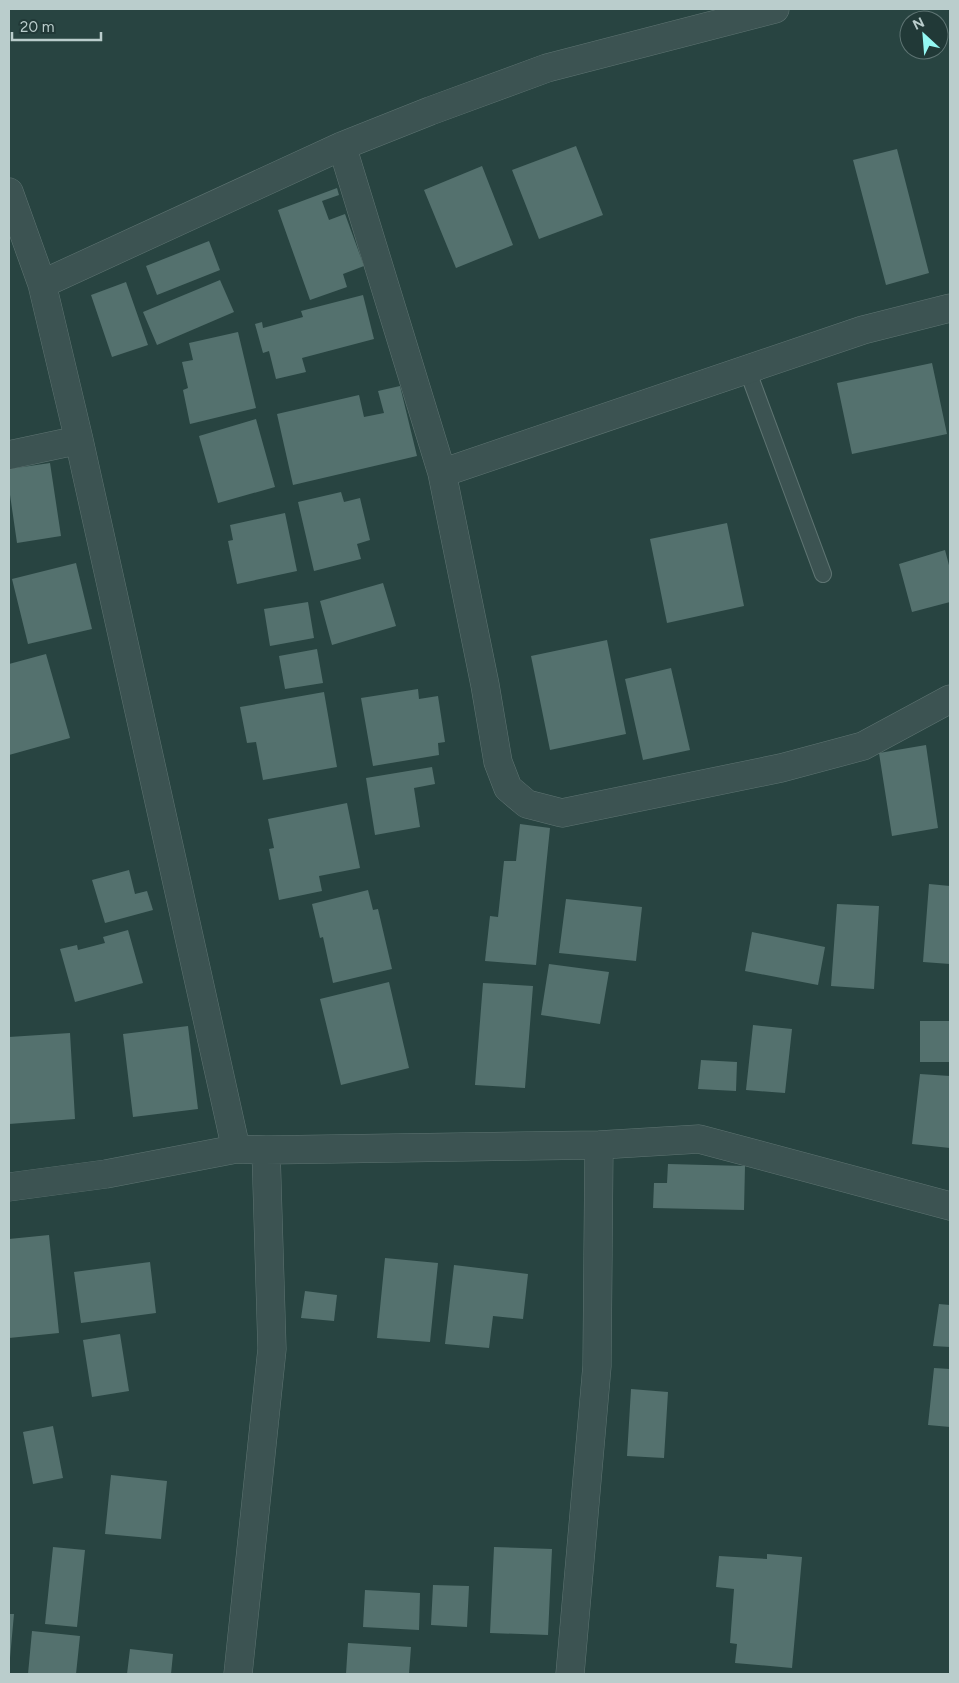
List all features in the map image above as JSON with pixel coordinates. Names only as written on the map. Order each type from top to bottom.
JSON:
[{"type":"street","points":[[42,284],[342,146],[430,111],[547,68],[775,9]]},
{"type":"street","points":[[342,146],[442,473],[485,685],[498,762],[508,788],[528,804],[562,813],[781,768],[863,746],[950,699]]},
{"type":"street","points":[[9,192],[42,284],[79,440],[236,1149]]},
{"type":"street","points":[[442,473],[863,330],[950,308]]},
{"type":"street","points":[[9,455],[79,440]]},
{"type":"street","points":[[9,1187],[106,1174],[236,1149],[599,1145],[699,1139],[950,1206]]},
{"type":"street","points":[[570,1674],[597,1366],[599,1145]]},
{"type":"street","points":[[238,1674],[272,1349],[266,1150]]},
{"type":"lane","points":[[747,369],[823,574]]},
{"type":"building","points":[[576,146],[603,215],[539,239],[512,170]]},
{"type":"building","points":[[897,149],[929,273],[886,285],[853,160]]},
{"type":"building","points":[[482,166],[513,245],[456,268],[424,190]]},
{"type":"building","points":[[337,188],[339,195],[322,201],[329,220],[345,214],[364,266],[343,274],[347,287],[310,300],[278,210]]},
{"type":"building","points":[[209,241],[220,270],[157,295],[146,266]]},
{"type":"building","points":[[220,280],[234,312],[157,345],[143,312]]},
{"type":"building","points":[[126,282],[148,345],[112,357],[91,295]]},
{"type":"building","points":[[363,295],[374,339],[302,358],[306,372],[276,379],[269,351],[263,353],[255,324],[262,322],[263,328],[303,317],[301,311]]},
{"type":"building","points":[[238,332],[256,408],[190,424],[183,390],[188,388],[182,362],[193,360],[189,343]]},
{"type":"building","points":[[932,363],[947,434],[852,454],[837,383]]},
{"type":"building","points":[[400,386],[417,456],[293,485],[277,414],[359,395],[364,417],[384,413],[378,391]]},
{"type":"building","points":[[256,419],[275,487],[218,503],[199,436]]},
{"type":"building","points":[[50,463],[61,536],[17,543],[9,488],[9,469]]},
{"type":"building","points":[[341,492],[344,502],[360,498],[370,540],[357,544],[361,559],[314,571],[298,502]]},
{"type":"building","points":[[285,513],[297,571],[237,584],[228,541],[233,540],[230,525]]},
{"type":"building","points":[[727,523],[744,606],[667,623],[650,539]]},
{"type":"building","points":[[945,550],[950,569],[950,602],[912,612],[899,564]]},
{"type":"building","points":[[76,563],[92,629],[28,644],[12,579]]},
{"type":"building","points":[[383,583],[396,626],[332,645],[320,601]]},
{"type":"building","points":[[308,602],[314,638],[270,646],[264,609]]},
{"type":"building","points":[[607,640],[626,734],[550,750],[531,656]]},
{"type":"building","points":[[317,649],[323,683],[285,689],[279,656]]},
{"type":"building","points":[[46,654],[70,738],[9,755],[9,664]]},
{"type":"building","points":[[671,668],[690,750],[643,760],[625,679]]},
{"type":"building","points":[[418,689],[419,699],[438,696],[445,742],[438,743],[439,755],[373,766],[361,698]]},
{"type":"building","points":[[324,692],[337,767],[263,780],[256,742],[247,743],[240,707]]},
{"type":"building","points":[[926,745],[938,828],[892,836],[879,753]]},
{"type":"building","points":[[432,767],[435,784],[414,788],[420,827],[375,835],[366,778]]},
{"type":"building","points":[[347,803],[360,868],[319,876],[322,891],[279,900],[269,849],[274,848],[268,819]]},
{"type":"building","points":[[520,824],[550,828],[536,965],[485,961],[490,916],[498,917],[504,861],[516,861]]},
{"type":"building","points":[[129,870],[135,894],[147,891],[153,910],[105,923],[92,880]]},
{"type":"building","points":[[929,884],[950,886],[950,964],[923,962]]},
{"type":"building","points":[[368,890],[373,910],[378,909],[392,969],[333,983],[323,937],[320,938],[312,904]]},
{"type":"building","points":[[566,899],[642,907],[636,961],[559,953]]},
{"type":"building","points":[[837,904],[879,906],[874,989],[831,986]]},
{"type":"building","points":[[128,930],[143,983],[75,1002],[60,949],[77,945],[78,950],[105,943],[103,937]]},
{"type":"building","points":[[752,932],[825,947],[818,985],[745,971]]},
{"type":"building","points":[[549,964],[609,972],[600,1024],[541,1015]]},
{"type":"building","points":[[389,982],[409,1068],[341,1085],[320,999]]},
{"type":"building","points":[[483,983],[533,986],[525,1088],[475,1085]]},
{"type":"building","points":[[920,1021],[950,1021],[950,1062],[920,1062]]},
{"type":"building","points":[[753,1025],[792,1029],[785,1093],[746,1090]]},
{"type":"building","points":[[188,1026],[198,1109],[133,1117],[123,1034]]},
{"type":"building","points":[[70,1033],[75,1119],[9,1124],[9,1037]]},
{"type":"building","points":[[701,1060],[737,1062],[736,1091],[698,1089]]},
{"type":"building","points":[[920,1074],[950,1076],[950,1148],[912,1144]]},
{"type":"building","points":[[668,1164],[745,1166],[744,1210],[653,1208],[654,1183],[667,1183]]},
{"type":"building","points":[[49,1235],[59,1333],[9,1338],[9,1239]]},
{"type":"building","points":[[385,1258],[438,1263],[430,1342],[377,1338]]},
{"type":"building","points":[[150,1262],[156,1313],[81,1323],[74,1272]]},
{"type":"building","points":[[454,1265],[528,1274],[523,1319],[493,1316],[489,1348],[445,1344]]},
{"type":"building","points":[[305,1291],[337,1295],[334,1321],[301,1318]]},
{"type":"building","points":[[939,1304],[950,1305],[950,1347],[933,1346]]},
{"type":"building","points":[[120,1334],[129,1391],[92,1397],[83,1340]]},
{"type":"building","points":[[934,1368],[950,1369],[950,1427],[928,1425]]},
{"type":"building","points":[[631,1389],[668,1392],[664,1458],[627,1456]]},
{"type":"building","points":[[53,1426],[63,1478],[33,1484],[23,1432]]},
{"type":"building","points":[[111,1475],[167,1481],[161,1539],[105,1534]]},
{"type":"building","points":[[53,1547],[85,1550],[77,1627],[45,1624]]},
{"type":"building","points":[[494,1547],[552,1549],[548,1635],[490,1633]]},
{"type":"building","points":[[767,1554],[802,1557],[792,1668],[735,1663],[737,1644],[730,1643],[734,1589],[716,1587],[719,1556],[767,1559]]},
{"type":"building","points":[[433,1585],[469,1586],[467,1627],[431,1625]]},
{"type":"building","points":[[365,1590],[420,1593],[419,1630],[363,1627]]},
{"type":"building","points":[[9,1614],[14,1614],[10,1658],[9,1658]]},
{"type":"building","points":[[32,1631],[80,1636],[76,1674],[28,1674]]},
{"type":"building","points":[[348,1643],[411,1647],[409,1674],[346,1674]]},
{"type":"building","points":[[130,1649],[173,1654],[171,1674],[127,1674]]}]
